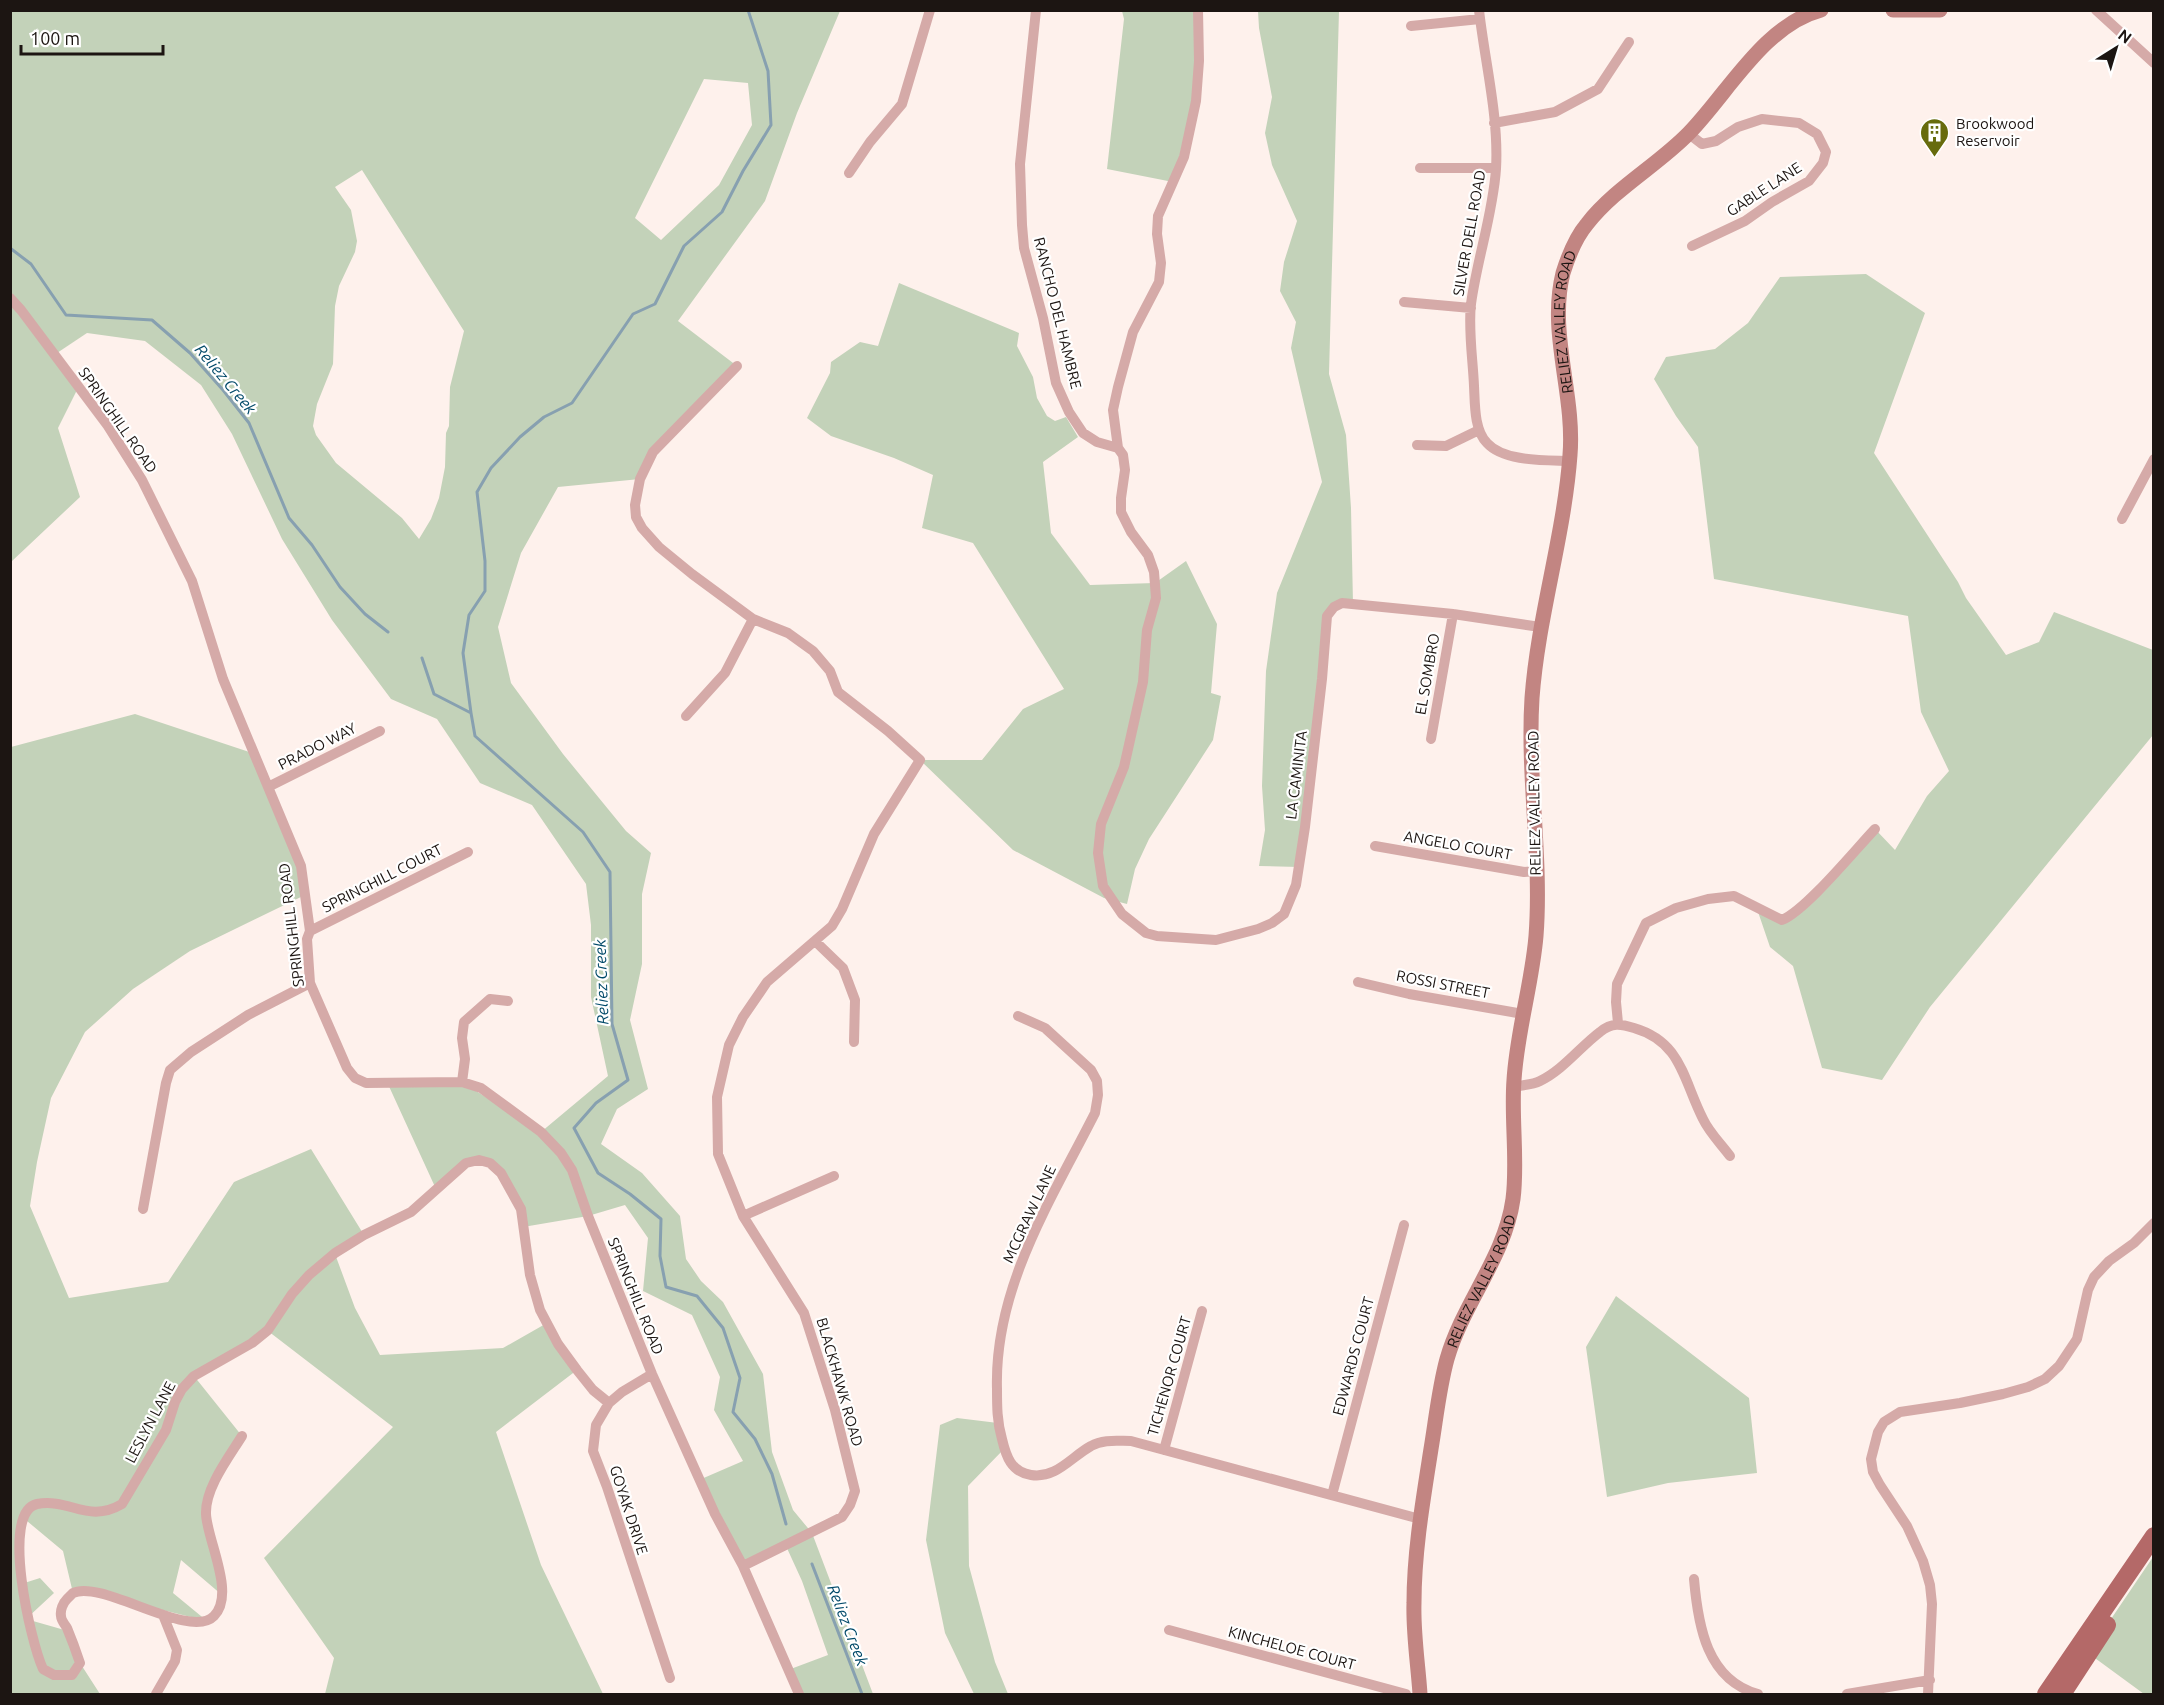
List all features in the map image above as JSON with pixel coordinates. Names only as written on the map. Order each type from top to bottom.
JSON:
[{"type":"main road","name":"RELIEZ VALLEY ROAD","points":[[1420,1695],[1413,1604],[1420,1519],[1441,1384],[1448,1356],[1461,1323],[1488,1273],[1508,1220],[1513,1196],[1513,1087],[1516,1053],[1536,935],[1532,702],[1540,627],[1568,489],[1572,437],[1558,315],[1563,272],[1572,249],[1586,225],[1613,198],[1689,134],[1757,53],[1790,24],[1805,14],[1821,10]]},
{"type":"main road","points":[[1893,10],[1940,10]]},
{"type":"main road","points":[[2046,1695],[2154,1536]]},
{"type":"main road","points":[[2061,1695],[2154,1557]]},
{"type":"street","points":[[849,173],[870,142],[893,118],[902,104],[930,10]]},
{"type":"street","name":"RANCHO DEL HAMBRE","points":[[1036,10],[1020,164],[1024,248],[1043,318],[1056,383],[1069,412],[1083,433],[1097,442],[1118,448]]},
{"type":"street","points":[[1118,448],[1113,410],[1118,387],[1133,332],[1159,282],[1161,263],[1156,234],[1158,216],[1184,158],[1196,101],[1198,10]]},
{"type":"street","points":[[2096,10],[2151,56]]},
{"type":"street","points":[[1411,26],[1480,15]]},
{"type":"street","name":"SILVER DELL ROAD","points":[[1479,430],[1474,399],[1471,308],[1496,168],[1494,123],[1480,15]]},
{"type":"street","points":[[1494,123],[1555,112],[1598,89],[1629,42]]},
{"type":"street","name":"GABLE LANE","points":[[1689,134],[1702,144],[1716,141],[1738,128],[1762,119],[1799,123],[1817,134],[1826,152],[1823,164],[1809,181],[1772,202],[1745,221],[1692,246]]},
{"type":"street","points":[[1420,168],[1496,168]]},
{"type":"street","name":"SPRINGHILL ROAD","points":[[10,298],[108,426],[142,480],[192,581],[223,679],[301,866],[310,932],[307,939],[310,983],[347,1068],[355,1078],[366,1083],[462,1082],[481,1088],[541,1132],[566,1161],[572,1170],[588,1216],[652,1374],[711,1505],[743,1566],[799,1695]]},
{"type":"street","points":[[1404,302],[1471,308]]},
{"type":"street","points":[[686,716],[725,673],[753,619],[659,548],[642,528],[636,517],[635,505],[640,479],[653,452],[737,366]]},
{"type":"street","points":[[1417,445],[1446,446],[1479,430],[1487,444],[1509,456],[1570,461]]},
{"type":"street","name":"LA CAMINITA","points":[[1118,448],[1123,455],[1125,470],[1121,512],[1131,532],[1149,555],[1154,572],[1156,598],[1147,630],[1143,682],[1132,735],[1124,767],[1101,824],[1098,853],[1103,886],[1122,914],[1146,933],[1157,936],[1216,940],[1258,929],[1284,914],[1296,885],[1323,679],[1328,616],[1334,607],[1342,603],[1453,614],[1540,627]]},
{"type":"street","points":[[2122,519],[2154,459]]},
{"type":"street","name":"EL SOMBRO","points":[[1431,739],[1453,614]]},
{"type":"street","name":"BLACKHAWK ROAD","points":[[743,1566],[842,1517],[855,1491],[835,1410],[804,1313],[743,1216],[718,1154],[717,1097],[729,1045],[743,1017],[767,982],[832,926],[874,834],[920,760],[888,731],[838,692],[830,671],[813,651],[788,633],[753,619]]},
{"type":"street","name":"PRADO WAY","points":[[268,788],[380,731]]},
{"type":"street","points":[[1618,1023],[1617,984],[1646,923],[1676,908],[1708,899],[1734,896],[1782,920],[1804,904],[1875,829]]},
{"type":"street","name":"ANGELO COURT","points":[[1375,846],[1524,872],[1536,872]]},
{"type":"street","name":"SPRINGHILL COURT","points":[[310,932],[468,852]]},
{"type":"street","points":[[816,942],[843,968],[855,1000],[854,1042]]},
{"type":"street","name":"ROSSI STREET","points":[[1358,982],[1409,994],[1522,1014]]},
{"type":"street","points":[[143,1209],[170,1070],[191,1052],[248,1015],[310,983]]},
{"type":"street","points":[[462,1082],[465,1059],[462,1038],[464,1022],[490,999],[508,1001]]},
{"type":"street","name":"MCGRAW LANE","points":[[1018,1016],[1045,1028],[1082,1060],[1097,1082],[1098,1095],[1095,1113],[1025,1250],[1005,1310],[996,1364],[998,1423],[1006,1457],[1016,1470],[1031,1475],[1047,1474],[1059,1470],[1092,1445],[1107,1440],[1131,1441],[1420,1519]]},
{"type":"street","points":[[1513,1087],[1539,1082],[1600,1031],[1618,1023],[1656,1036],[1666,1045],[1679,1061],[1704,1120],[1730,1156]]},
{"type":"street","name":"LESLYN LANE","points":[[242,1436],[217,1475],[207,1502],[206,1514],[221,1577],[222,1595],[214,1616],[207,1621],[193,1622],[88,1591],[73,1593],[63,1603],[61,1616],[80,1663],[72,1675],[54,1675],[43,1670],[25,1619],[18,1586],[17,1526],[21,1515],[35,1504],[55,1503],[96,1513],[111,1510],[122,1504],[166,1430],[175,1402],[194,1376],[252,1343],[268,1330],[292,1294],[326,1260],[364,1235],[411,1212],[466,1163],[479,1160],[490,1163],[501,1173],[521,1209],[530,1275],[540,1310],[558,1344],[577,1370],[593,1390],[609,1403]]},
{"type":"street","points":[[743,1216],[834,1176]]},
{"type":"street","points":[[1928,1695],[1930,1585],[1923,1561],[1907,1526],[1873,1472],[1871,1458],[1878,1432],[1889,1417],[1900,1412],[2003,1394],[2028,1387],[2045,1379],[2059,1366],[2077,1339],[2088,1290],[2094,1277],[2109,1261],[2134,1243],[2154,1223]]},
{"type":"street","name":"EDWARDS COURT","points":[[1332,1495],[1404,1225]]},
{"type":"street","name":"TICHENOR COURT","points":[[1164,1450],[1202,1311]]},
{"type":"street","name":"GOYAK DRIVE","points":[[652,1374],[622,1392],[609,1403],[596,1425],[593,1451],[670,1678]]},
{"type":"street","points":[[1694,1579],[1696,1612],[1706,1645],[1715,1662],[1728,1678],[1743,1690],[1758,1695]]},
{"type":"street","points":[[156,1695],[175,1661],[177,1650],[163,1615]]},
{"type":"street","name":"KINCHELOE COURT","points":[[1169,1630],[1406,1695]]},
{"type":"street","points":[[1847,1695],[1930,1680]]},
{"type":"green space","points":[[11,11],[840,11],[797,113],[765,201],[678,321],[737,366],[667,436],[640,479],[558,487],[521,553],[498,627],[511,683],[563,754],[626,831],[651,853],[642,894],[642,964],[630,1020],[648,1089],[617,1109],[601,1144],[642,1173],[680,1216],[686,1259],[701,1281],[723,1302],[763,1374],[772,1452],[793,1510],[812,1533],[873,1694],[799,1694],[788,1670],[828,1655],[802,1581],[786,1546],[743,1566],[699,1480],[743,1461],[714,1410],[720,1377],[692,1315],[643,1291],[648,1238],[625,1205],[588,1216],[523,1227],[502,1173],[479,1160],[436,1189],[387,1082],[462,1082],[541,1132],[608,1076],[591,997],[591,925],[586,884],[532,805],[480,783],[437,719],[391,699],[332,620],[282,539],[232,434],[201,385],[145,341],[87,333],[54,355],[78,388],[58,428],[80,497],[11,562]],"holes":[[[704,79],[748,83],[752,125],[719,185],[661,240],[635,218]],[[362,170],[464,331],[450,387],[445,467],[439,498],[431,519],[419,539],[402,518],[336,463],[316,435],[313,426],[317,404],[333,364],[335,306],[339,286],[355,252],[357,241],[351,210],[335,187]]]},
{"type":"green space","points":[[1122,11],[1198,11],[1198,83],[1173,182],[1107,169],[1124,19]]},
{"type":"green space","points":[[1258,11],[1339,11],[1329,374],[1346,435],[1351,508],[1353,604],[1342,603],[1327,617],[1299,867],[1259,866],[1265,830],[1262,786],[1266,671],[1277,593],[1322,482],[1291,348],[1296,322],[1280,291],[1284,262],[1297,221],[1272,165],[1265,133],[1272,97]]},
{"type":"green space","points":[[1866,274],[1925,313],[1874,453],[1958,582],[1966,598],[2006,655],[2039,642],[2054,612],[2153,650],[2153,735],[1930,1007],[1882,1080],[1822,1068],[1793,966],[1770,947],[1756,906],[1782,920],[1875,829],[1895,850],[1927,796],[1949,771],[1921,712],[1908,616],[1714,579],[1698,447],[1654,379],[1666,357],[1715,349],[1748,323],[1780,277]]},
{"type":"green space","points":[[899,283],[1019,333],[1017,346],[1033,377],[1037,398],[1047,416],[1055,421],[1066,417],[1078,437],[1043,462],[1051,533],[1090,585],[1155,583],[1186,561],[1217,624],[1211,693],[1221,696],[1213,740],[1149,839],[1135,869],[1127,904],[1104,898],[1013,850],[920,760],[982,760],[1023,709],[1064,689],[973,543],[922,528],[933,475],[894,458],[831,436],[807,418],[830,373],[831,362],[860,342],[878,346]]},
{"type":"green space","points":[[135,714],[258,755],[294,846],[305,895],[190,951],[133,989],[85,1032],[51,1098],[30,1206],[69,1298],[168,1282],[234,1182],[311,1149],[364,1235],[335,1254],[355,1308],[380,1355],[503,1348],[547,1323],[577,1370],[496,1432],[541,1565],[603,1694],[325,1694],[334,1658],[264,1558],[393,1427],[268,1331],[194,1376],[242,1436],[207,1502],[222,1595],[181,1560],[173,1593],[207,1621],[130,1602],[73,1593],[63,1551],[21,1516],[18,1585],[40,1578],[54,1593],[26,1619],[68,1631],[80,1663],[100,1694],[11,1694],[11,747]]},
{"type":"green space","points":[[1616,1296],[1749,1398],[1757,1473],[1668,1483],[1607,1497],[1586,1347]]},
{"type":"green space","points":[[957,1418],[998,1423],[1004,1449],[968,1486],[969,1566],[995,1662],[1008,1694],[974,1694],[945,1633],[926,1540],[940,1425]]},
{"type":"green space","points":[[2153,1557],[2153,1694],[2144,1694],[2088,1653]]},
{"type":"waterway","points":[[471,713],[463,653],[469,615],[485,591],[485,561],[477,492],[491,468],[520,437],[544,417],[572,403],[633,314],[655,304],[684,246],[722,212],[743,171],[771,125],[768,71],[748,10]]},
{"type":"waterway","name":"Reliez Creek","points":[[10,248],[31,264],[66,315],[152,320],[190,353],[249,423],[289,518],[312,545],[340,587],[365,614],[388,632]]},
{"type":"waterway","name":"Reliez Creek","points":[[422,658],[434,694],[471,713],[475,736],[583,832],[610,872],[612,1024],[628,1080],[596,1103],[574,1128],[598,1173],[630,1194],[661,1219],[660,1256],[666,1287],[697,1296],[723,1328],[740,1378],[733,1412],[755,1439],[772,1474],[786,1524]]},
{"type":"waterway","name":"Reliez Creek","points":[[812,1564],[862,1694]]},
{"type":"place","name":"Brookwood Reservoir","points":[[1935,158]]}]
